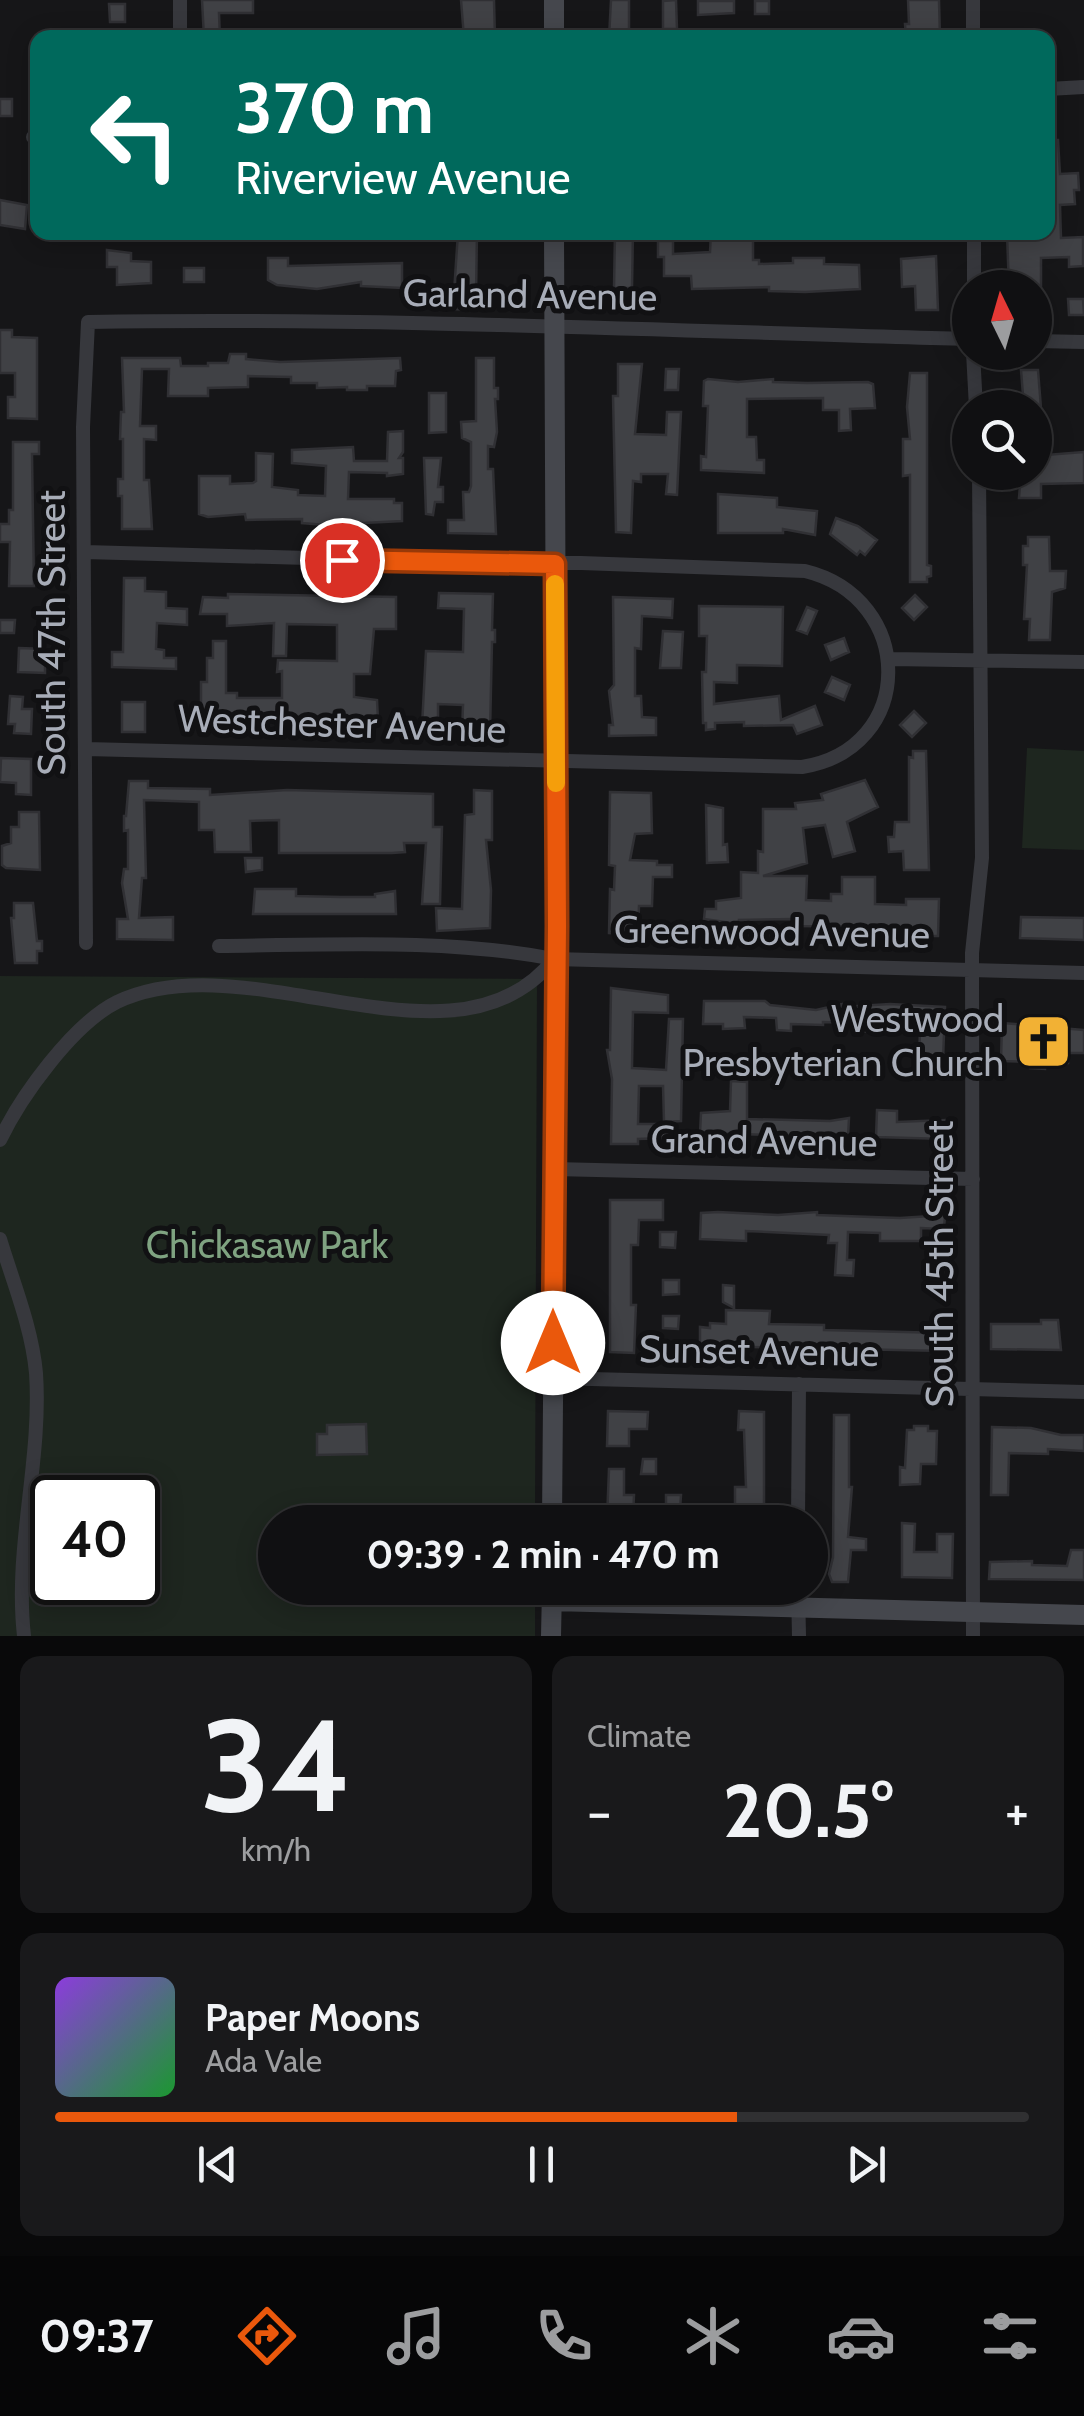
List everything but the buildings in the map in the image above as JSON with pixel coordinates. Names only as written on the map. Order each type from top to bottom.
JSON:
[{"type":"street","points":[[180,0],[180,30]]},
{"type":"street","points":[[554,0],[554,30]]},
{"type":"street","points":[[973,0],[974,30]]},
{"type":"street","points":[[1055,89],[1084,87]]},
{"type":"street","points":[[552,1505],[554,240]]},
{"type":"street","points":[[974,240],[974,270]]},
{"type":"street","name":"Garland Avenue","points":[[88,322],[179,320],[952,339]]},
{"type":"street","name":"South 47th Street","points":[[86,943],[83,427],[88,322]]},
{"type":"street","points":[[1052,341],[1084,342]]},
{"type":"street","name":"South 45th Street","points":[[973,1636],[972,970],[982,858],[979,490]]},
{"type":"street","points":[[85,552],[819,574],[844,586],[865,606],[874,618],[890,659],[1084,662]]},
{"type":"street","name":"Westchester Avenue","points":[[86,749],[816,765],[841,754],[871,726],[888,688],[890,659]]},
{"type":"street","name":"Greenwood Avenue","points":[[219,946],[412,946],[514,952],[554,959],[1084,973]]},
{"type":"street","points":[[0,1140],[62,1048],[98,1013],[130,997],[160,989],[230,987],[392,1009],[459,1011],[513,996],[538,980],[554,959]]},
{"type":"street","name":"Grand Avenue","points":[[554,1169],[973,1179]]},
{"type":"street","points":[[0,1239],[36,1370],[21,1598],[24,1636]]},
{"type":"street","name":"Sunset Avenue","points":[[553,1378],[1084,1392]]},
{"type":"street","points":[[798,1505],[800,1384]]},
{"type":"street","points":[[828,1600],[972,1612],[1084,1615]]},
{"type":"street","points":[[551,1636],[552,1605]]},
{"type":"street","points":[[798,1605],[799,1636]]},
{"type":"green space","points":[[1027,748],[1084,751],[1084,850],[1022,848]]},
{"type":"green space","name":"Chickasaw Park","points":[[0,976],[537,979],[535,1505],[258,1505],[258,1605],[535,1605],[535,1636],[0,1636]]},
{"type":"slow traffic","points":[[555,584],[556,783]]},
{"type":"place","name":"Westwood Presbyterian Church","points":[[1043,1041]]},
{"type":"route","points":[[342,560],[555,564],[553,1343]]}]
